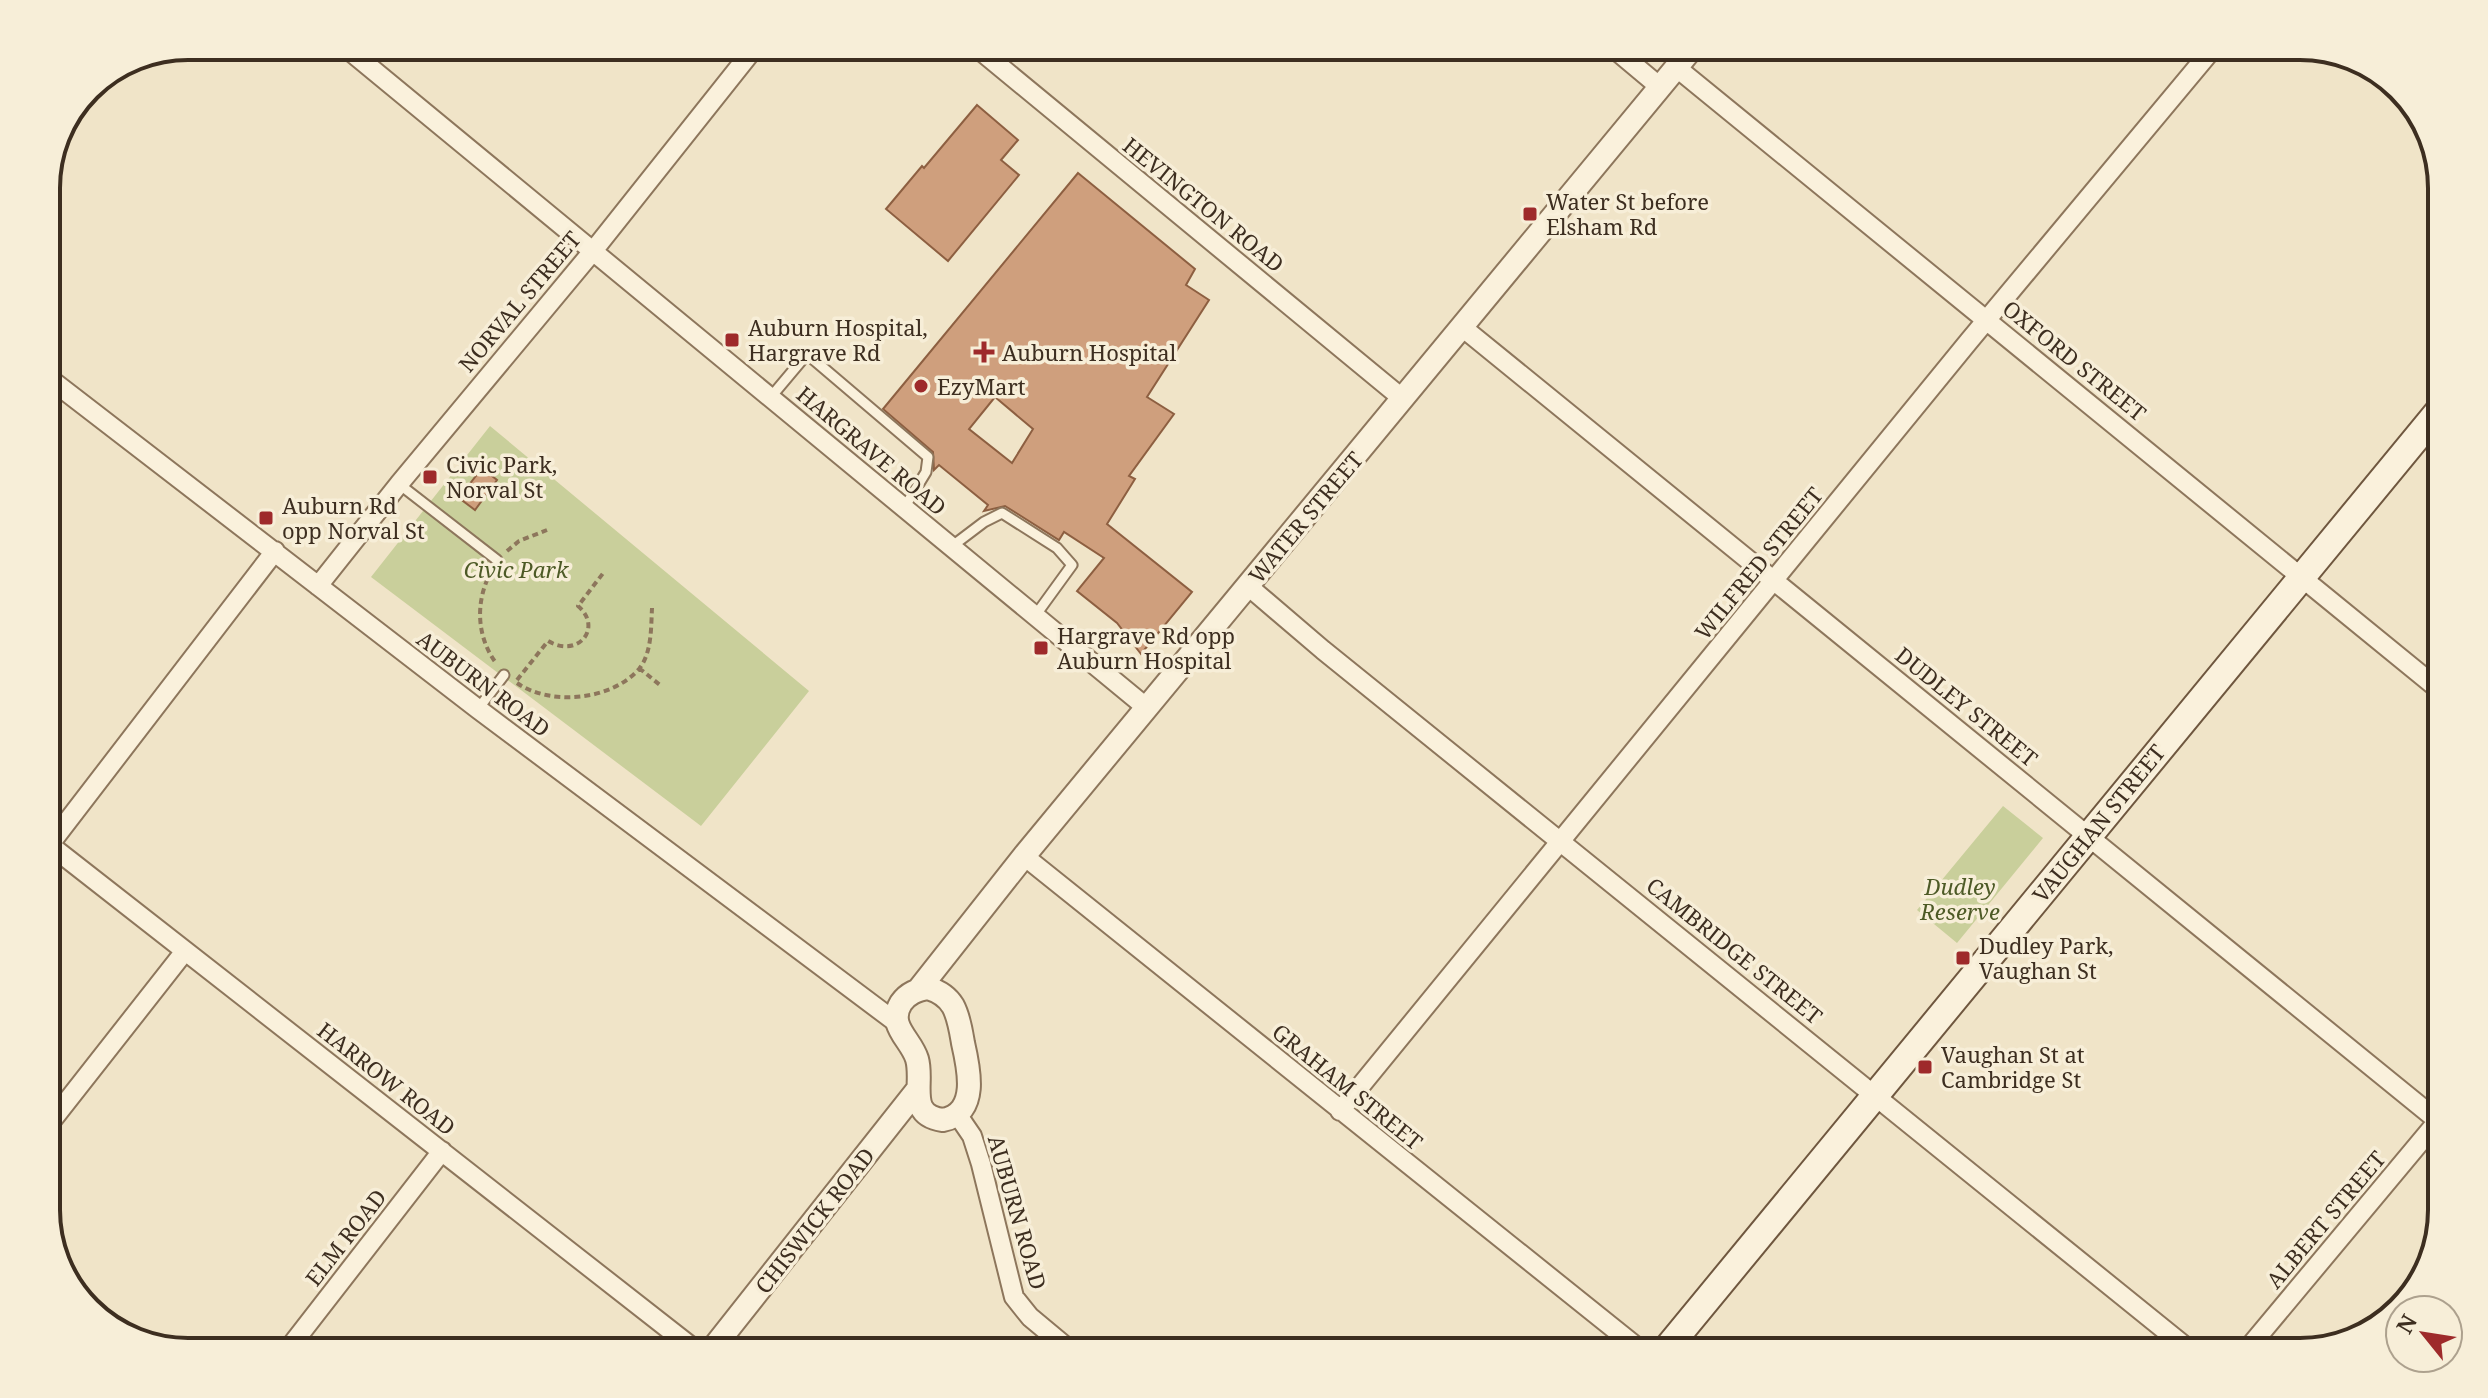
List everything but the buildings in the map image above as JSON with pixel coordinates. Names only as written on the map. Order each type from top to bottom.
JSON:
[{"type":"main road","name":"VAUGHAN STREET","points":[[1675,1338],[2428,424]]},
{"type":"street","name":"HARGRAVE ROAD","points":[[361,60],[1147,708]]},
{"type":"street","name":"NORVAL STREET","points":[[318,586],[593,251],[745,60]]},
{"type":"street","name":"HEVINGTON ROAD","points":[[992,60],[1403,399]]},
{"type":"street","points":[[1628,60],[1660,87]]},
{"type":"street","name":"WATER STREET","points":[[897,1023],[899,1006],[919,989],[1024,856],[1683,60]]},
{"type":"street","name":"WILFRED STREET","points":[[1340,1111],[1560,839],[2203,60]]},
{"type":"street","name":"OXFORD STREET","points":[[1677,68],[2428,680]]},
{"type":"street","name":"DUDLEY STREET","points":[[1462,327],[2428,1110]]},
{"type":"street","name":"AUBURN ROAD","points":[[60,387],[478,709],[897,1023]]},
{"type":"street","points":[[60,828],[275,551]]},
{"type":"street","name":"CAMBRIDGE STREET","points":[[1248,586],[1323,650],[2175,1338]]},
{"type":"street","name":"HARROW ROAD","points":[[60,852],[680,1338]]},
{"type":"street","name":"GRAHAM STREET","points":[[1024,856],[1625,1338]]},
{"type":"street","points":[[60,1110],[185,951]]},
{"type":"street","points":[[897,1023],[917,1056],[918,1100],[928,1114],[943,1120],[957,1114],[967,1099],[969,1080],[957,1017],[947,998],[928,988],[919,989]]},
{"type":"street","name":"CHISWICK ROAD","points":[[721,1338],[918,1089]]},
{"type":"street","name":"AUBURN ROAD","points":[[957,1114],[972,1136],[981,1164],[1014,1297],[1030,1317],[1055,1338]]},
{"type":"street","name":"ALBERT STREET","points":[[2257,1338],[2428,1135]]},
{"type":"street","name":"ELM ROAD","points":[[297,1338],[442,1151]]},
{"type":"lane","points":[[770,398],[807,354],[928,457],[926,472],[904,508]]},
{"type":"lane","points":[[399,484],[497,560]]},
{"type":"lane","points":[[951,547],[984,522],[1002,513],[1057,548],[1072,565],[1035,616]]},
{"type":"lane","points":[[478,709],[504,675]]},
{"type":"path","points":[[547,530],[519,541],[497,560],[485,582],[479,606],[481,630],[489,654],[504,675],[528,690],[556,698],[585,696],[613,687],[639,668],[651,639],[652,608]]},
{"type":"path","points":[[516,682],[548,641],[568,648],[578,645],[585,637],[586,619],[578,606],[604,572]]},
{"type":"path","points":[[639,668],[660,685]]},
{"type":"green space","name":"Civic Park","points":[[490,426],[809,691],[701,826],[371,577]]},
{"type":"green space","name":"Dudley Reserve","points":[[2003,806],[2043,838],[1957,943],[1917,910]]},
{"type":"place","name":"Water St before Elsham Rd","points":[[1530,214]]},
{"type":"place","name":"Auburn Hospital, Hargrave Rd","points":[[732,340]]},
{"type":"place","name":"Auburn Hospital","points":[[984,352]]},
{"type":"place","name":"EzyMart","points":[[921,386]]},
{"type":"place","name":"Civic Park, Norval St","points":[[430,477]]},
{"type":"place","name":"Auburn Rd opp Norval St","points":[[266,518]]},
{"type":"place","name":"Hargrave Rd opp Auburn Hospital","points":[[1041,648]]},
{"type":"place","name":"Dudley Park, Vaughan St","points":[[1963,958]]},
{"type":"place","name":"Vaughan St at Cambridge St","points":[[1925,1067]]}]
